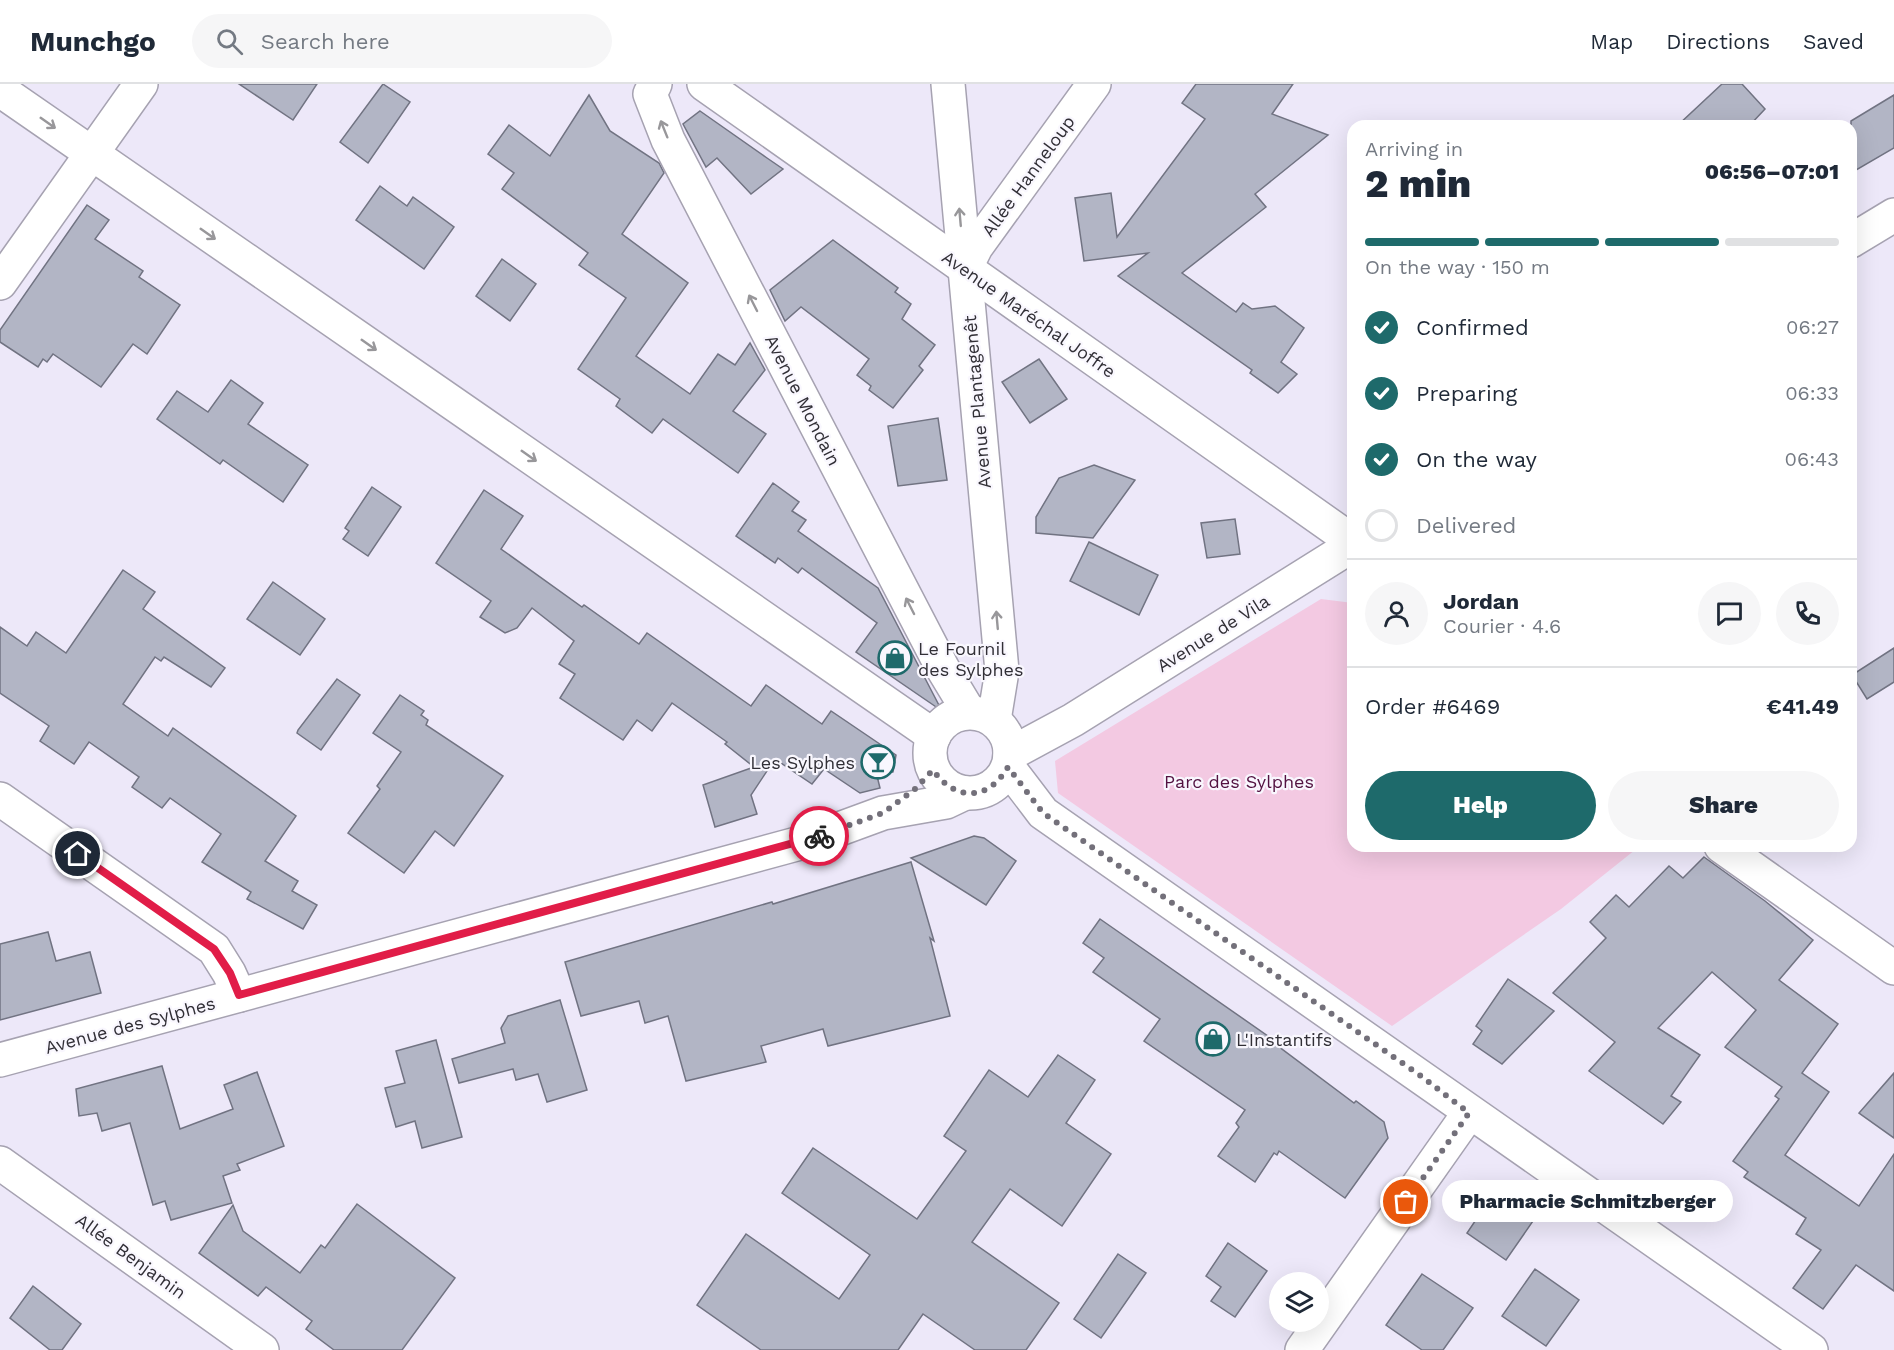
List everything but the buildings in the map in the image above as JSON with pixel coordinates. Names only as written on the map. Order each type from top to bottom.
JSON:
[{"type":"street","points":[[0,283],[141,84]]},
{"type":"street","name":"Avenue Mondain","points":[[655,84],[650,94],[668,140],[943,669],[997,736],[1043,813]]},
{"type":"street","name":"Avenue Maréchal Joffre","points":[[704,84],[1338,531],[1347,541]]},
{"type":"street","name":"Avenue Plantagenêt","points":[[948,84],[1002,671],[997,736]]},
{"type":"street","name":"Allée Hanneloup","points":[[965,269],[976,247],[1094,84]]},
{"type":"street","points":[[0,90],[934,736]]},
{"type":"street","points":[[1857,237],[1894,215]]},
{"type":"street","name":"Avenue de Vila","points":[[997,736],[1072,720],[1347,549]]},
{"type":"street","points":[[972,793],[997,783],[997,736],[945,721],[934,736],[930,757],[933,770],[941,782],[952,790],[972,793],[1043,813],[1811,1350]]},
{"type":"street","name":"Avenue des Sylphes","points":[[883,813],[914,790],[933,770]]},
{"type":"street","name":"Avenue des Sylphes","points":[[0,1060],[804,842],[883,813],[946,802],[972,793]]},
{"type":"street","points":[[0,799],[214,949],[230,973],[239,995]]},
{"type":"street","points":[[1730,852],[1894,968]]},
{"type":"street","points":[[1302,1350],[1469,1113]]},
{"type":"street","name":"Allée Benjamin","points":[[0,1163],[262,1350]]},
{"type":"green space","name":"Parc des Sylphes","points":[[1321,599],[1347,602],[1347,852],[1632,852],[1561,909],[1392,1026],[1058,793],[1055,761]]},
{"type":"way so far","points":[[819,836],[883,813],[914,790],[933,770],[941,782],[952,790],[979,793],[992,787],[1002,778],[1008,767],[1043,813],[1421,1076],[1469,1113],[1406,1202]]},
{"type":"place","name":"Le Fournil des Sylphes","points":[[895,658]]},
{"type":"place","name":"Les Sylphes","points":[[878,762]]},
{"type":"place","name":"L'Instantifs","points":[[1213,1039]]},
{"type":"place","name":"Pharmacie Schmitzberger","points":[[1406,1202]]},
{"type":"route","points":[[78,854],[214,949],[230,973],[239,995],[804,842],[819,836]]}]
